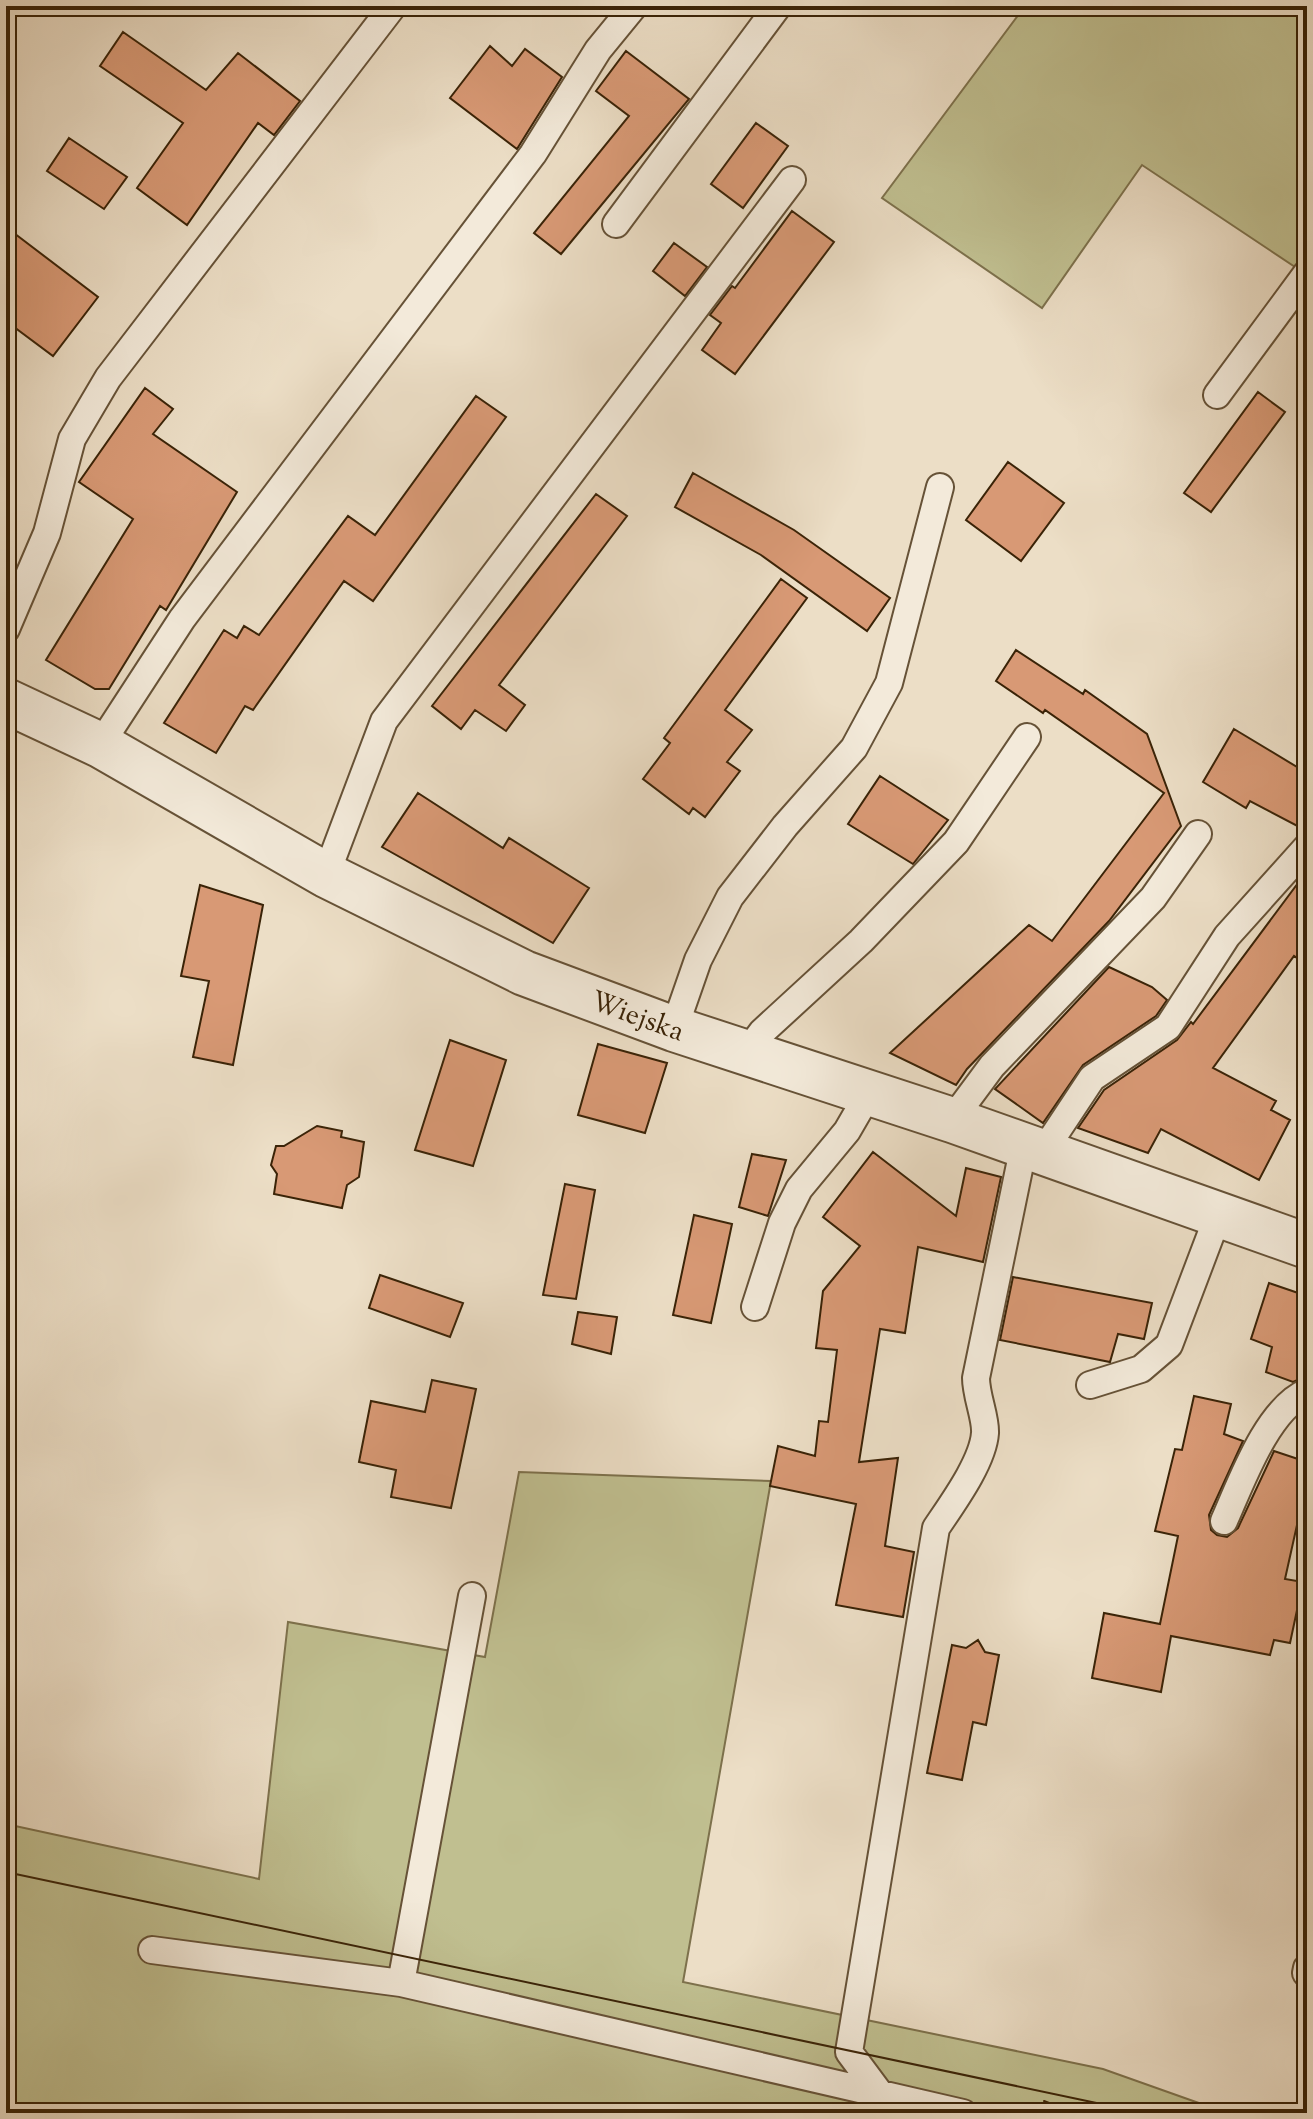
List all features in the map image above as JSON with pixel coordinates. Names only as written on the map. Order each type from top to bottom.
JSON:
[{"type":"street","name":"Wiejska","points":[[6,701],[100,745],[326,875],[524,973],[674,1029],[1034,1148],[1307,1246]]},
{"type":"lane","points":[[6,629],[47,533],[72,439],[108,378],[393,6]]},
{"type":"lane","points":[[100,745],[182,619],[533,154],[598,50],[634,6]]},
{"type":"lane","points":[[616,224],[778,6]]},
{"type":"lane","points":[[326,875],[384,721],[792,180]]},
{"type":"lane","points":[[1217,395],[1307,273]]},
{"type":"lane","points":[[674,1029],[698,960],[730,897],[785,826],[854,748],[889,683],[940,487]]},
{"type":"lane","points":[[747,1052],[762,1032],[861,941],[956,842],[1027,737]]},
{"type":"lane","points":[[952,1120],[992,1066],[1153,898],[1198,834]]},
{"type":"lane","points":[[878,2091],[849,2052],[936,1528],[966,1484],[985,1433],[976,1398],[976,1378],[1034,1148],[1092,1078],[1168,1027],[1227,936],[1307,847]]},
{"type":"lane","points":[[755,1307],[782,1223],[799,1189],[847,1131],[869,1093]]},
{"type":"lane","points":[[1090,1385],[1141,1369],[1169,1345],[1219,1213]]},
{"type":"lane","points":[[1224,1521],[1260,1443],[1295,1397],[1307,1392]]},
{"type":"lane","points":[[401,1983],[472,1596]]},
{"type":"lane","points":[[152,1950],[401,1983],[963,2113]]},
{"type":"shaded area","points":[[1025,6],[1307,6],[1307,275],[1142,165],[1042,308],[882,198]]},
{"type":"shaded area","points":[[519,1472],[771,1481],[683,1982],[1103,2069],[1227,2113],[6,2113],[6,1824],[259,1879],[288,1622],[485,1657]]},
{"type":"building","points":[[123,32],[206,90],[238,53],[300,101],[274,135],[258,123],[187,225],[137,188],[183,123],[100,66]]},
{"type":"building","points":[[490,46],[512,66],[525,49],[562,77],[517,149],[450,98]]},
{"type":"building","points":[[626,51],[689,99],[561,254],[534,233],[629,116],[596,91]]},
{"type":"building","points":[[756,123],[788,146],[743,208],[711,184]]},
{"type":"building","points":[[69,138],[127,177],[104,209],[47,171]]},
{"type":"building","points":[[792,211],[834,242],[735,374],[702,350],[721,323],[710,315],[732,286],[735,288]]},
{"type":"building","points":[[6,227],[98,297],[53,356],[6,321]]},
{"type":"building","points":[[674,243],[707,267],[685,296],[653,271]]},
{"type":"building","points":[[145,388],[173,409],[153,434],[237,492],[166,610],[160,606],[109,689],[95,689],[46,660],[133,519],[79,482]]},
{"type":"building","points":[[1258,392],[1285,412],[1211,512],[1184,493]]},
{"type":"building","points":[[476,396],[506,417],[373,601],[344,581],[253,710],[245,706],[216,753],[164,723],[224,630],[237,638],[244,626],[259,635],[348,516],[375,535]]},
{"type":"building","points":[[1008,462],[1064,503],[1021,561],[966,520]]},
{"type":"building","points":[[693,473],[794,530],[890,598],[867,631],[761,555],[675,507]]},
{"type":"building","points":[[596,494],[627,516],[499,685],[525,705],[506,731],[475,710],[461,729],[432,706]]},
{"type":"building","points":[[781,579],[807,598],[725,710],[752,730],[727,762],[740,771],[705,817],[693,808],[689,814],[643,779],[670,743],[664,738]]},
{"type":"building","points":[[1016,650],[1083,694],[1085,690],[1147,734],[1181,826],[1109,921],[967,1069],[956,1085],[890,1053],[1029,925],[1052,941],[1164,793],[1045,710],[1043,713],[996,681]]},
{"type":"building","points":[[1234,729],[1307,773],[1307,831],[1250,801],[1246,808],[1203,782]]},
{"type":"building","points":[[880,776],[948,820],[913,864],[848,824]]},
{"type":"building","points":[[418,793],[503,848],[509,838],[589,888],[553,943],[382,847]]},
{"type":"building","points":[[1307,871],[1307,965],[1294,956],[1213,1068],[1276,1101],[1271,1110],[1290,1120],[1259,1180],[1161,1129],[1148,1153],[1078,1128],[1104,1090],[1177,1040],[1191,1022],[1193,1024]]},
{"type":"building","points":[[200,885],[263,905],[233,1065],[193,1057],[209,981],[181,976]]},
{"type":"building","points":[[1109,967],[1152,987],[1167,1000],[1156,1016],[1083,1065],[1043,1123],[995,1089]]},
{"type":"building","points":[[450,1040],[506,1060],[473,1166],[415,1150]]},
{"type":"building","points":[[598,1044],[667,1063],[645,1133],[578,1115]]},
{"type":"building","points":[[317,1126],[342,1131],[341,1137],[364,1142],[359,1177],[347,1185],[342,1208],[274,1194],[277,1174],[271,1165],[276,1146],[284,1146]]},
{"type":"building","points":[[873,1152],[956,1216],[966,1168],[1001,1177],[983,1262],[918,1247],[905,1333],[880,1329],[859,1462],[898,1458],[885,1546],[914,1552],[903,1617],[836,1605],[856,1504],[770,1486],[778,1446],[815,1456],[819,1421],[828,1422],[837,1350],[816,1348],[823,1291],[860,1246],[823,1217]]},
{"type":"building","points":[[752,1154],[786,1160],[768,1216],[739,1207]]},
{"type":"building","points":[[565,1184],[595,1190],[576,1299],[543,1295]]},
{"type":"building","points":[[694,1215],[732,1224],[711,1323],[673,1315]]},
{"type":"building","points":[[380,1275],[463,1303],[450,1337],[369,1308]]},
{"type":"building","points":[[1013,1277],[1152,1303],[1144,1339],[1118,1334],[1110,1362],[1000,1340]]},
{"type":"building","points":[[1269,1283],[1307,1296],[1307,1376],[1293,1382],[1266,1372],[1272,1347],[1251,1339]]},
{"type":"building","points":[[578,1312],[617,1317],[611,1354],[572,1344]]},
{"type":"building","points":[[432,1380],[476,1389],[451,1508],[391,1497],[396,1470],[359,1462],[371,1401],[425,1412]]},
{"type":"building","points":[[1194,1396],[1231,1404],[1224,1434],[1243,1441],[1209,1515],[1211,1530],[1217,1535],[1227,1537],[1238,1528],[1274,1451],[1307,1462],[1307,1480],[1285,1579],[1303,1582],[1290,1643],[1274,1640],[1270,1655],[1171,1636],[1161,1692],[1092,1678],[1104,1613],[1160,1624],[1178,1536],[1155,1531],[1175,1449],[1182,1450]]},
{"type":"building","points":[[978,1640],[985,1652],[999,1655],[986,1725],[973,1722],[962,1780],[927,1773],[952,1645],[966,1648]]},
{"type":"tram line","points":[[6,1872],[1106,2105],[1127,2113]]},
{"type":"tram line","points":[[1044,2101],[1075,2113]]}]
